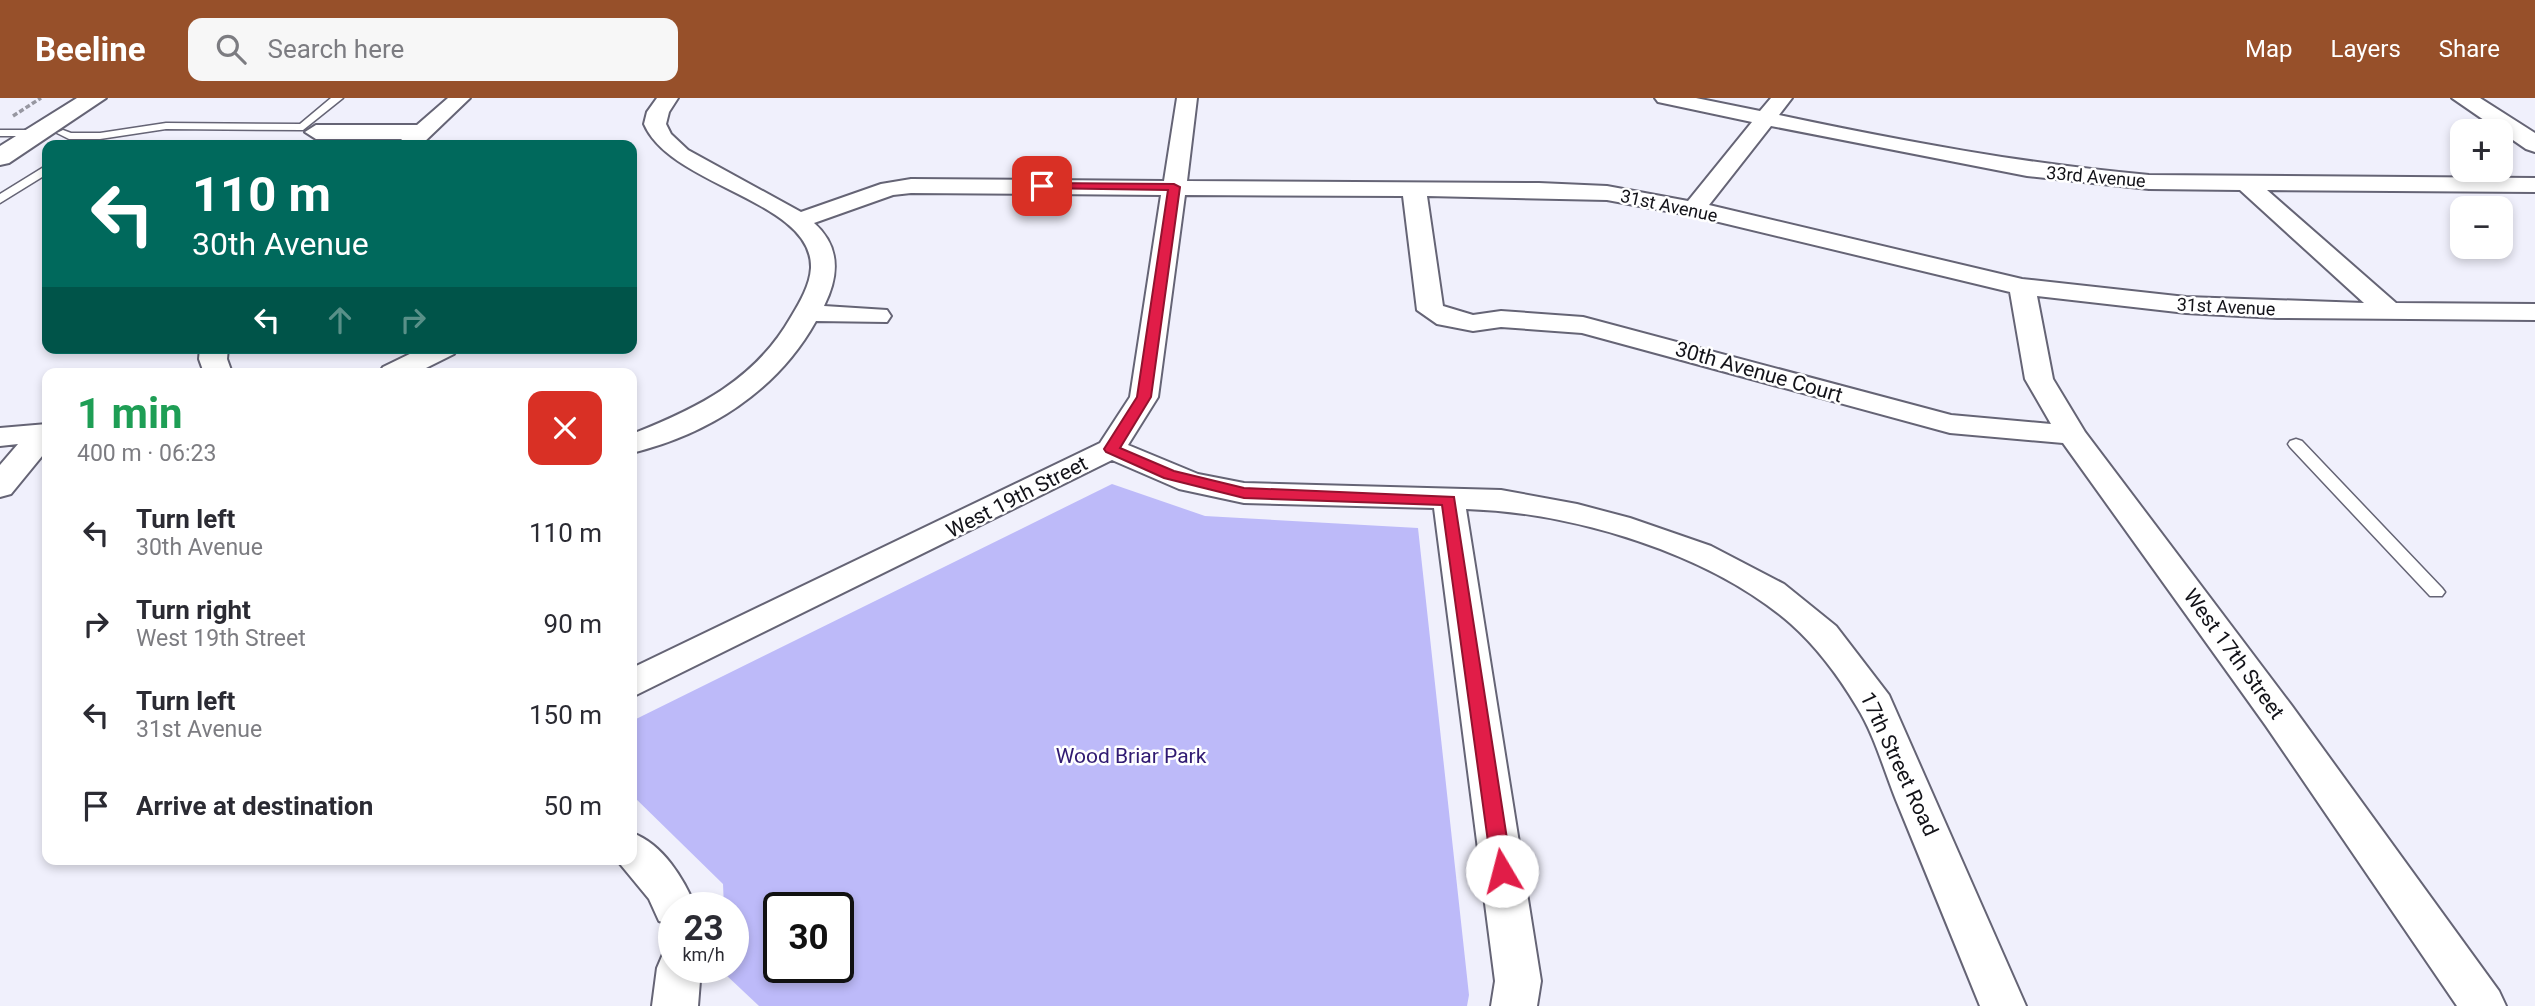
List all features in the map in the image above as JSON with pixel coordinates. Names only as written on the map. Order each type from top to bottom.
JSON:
[{"type":"main road","points":[[3,135],[60,98]]},
{"type":"main road","points":[[3,135],[37,133],[94,98]]},
{"type":"main road","points":[[2463,98],[2535,144]]},
{"type":"street","points":[[316,132],[416,138],[460,98]]},
{"type":"street","points":[[637,442],[696,419],[737,397],[782,357],[807,313],[823,277],[825,262],[818,240],[800,220],[688,160],[666,142],[655,124],[658,112],[668,98]]},
{"type":"street","name":"West 19th Street","points":[[637,682],[1111,449],[1144,397],[1187,98]]},
{"type":"street","name":"33rd Avenue","points":[[1665,98],[2010,169],[2149,182],[2535,185]]},
{"type":"street","points":[[1694,209],[1782,98]]},
{"type":"street","points":[[2246,183],[2389,311]]},
{"type":"street","name":"31st Avenue","points":[[800,220],[876,193],[911,186],[1413,189],[1607,194],[1694,209],[2022,287],[2186,305],[2535,312]]},
{"type":"street","name":"30th Avenue Court","points":[[1413,189],[1430,310],[1446,318],[1473,323],[1501,319],[1583,325],[1950,424],[2072,435]]},
{"type":"street","name":"West 17th Street","points":[[2022,287],[2039,379],[2072,435],[2271,705],[2483,1006]]},
{"type":"street","points":[[807,313],[878,316]]},
{"type":"street","points":[[403,368],[432,354]]},
{"type":"street","points":[[0,437],[42,433]]},
{"type":"street","points":[[0,487],[15,466],[42,438]]},
{"type":"street","name":"17th Street Road","points":[[1111,449],[1169,475],[1244,493],[1501,500],[1540,505],[1615,525],[1741,574],[1803,615],[1847,662],[1876,705],[2003,1006]]},
{"type":"street","points":[[1449,500],[1518,981],[1514,1006]]},
{"type":"street","points":[[637,856],[668,892]]},
{"type":"street","points":[[676,1006],[678,983]]},
{"type":"lane","points":[[37,133],[100,136],[166,126],[303,127],[338,98]]},
{"type":"lane","points":[[103,140],[111,133]]},
{"type":"lane","points":[[0,199],[42,172]]},
{"type":"lane","points":[[2296,444],[2436,592]]},
{"type":"path","points":[[3,135],[41,98]]},
{"type":"green space","name":"Wood Briar Park","points":[[1112,484],[1205,516],[1418,528],[1469,995],[1467,1006],[759,1006],[735,983],[749,983],[749,892],[723,892],[723,884],[637,800],[637,719]]},
{"type":"route","points":[[1042,186],[1174,187],[1144,397],[1132,420],[1111,449],[1169,475],[1244,493],[1449,500],[1502,871]]}]
